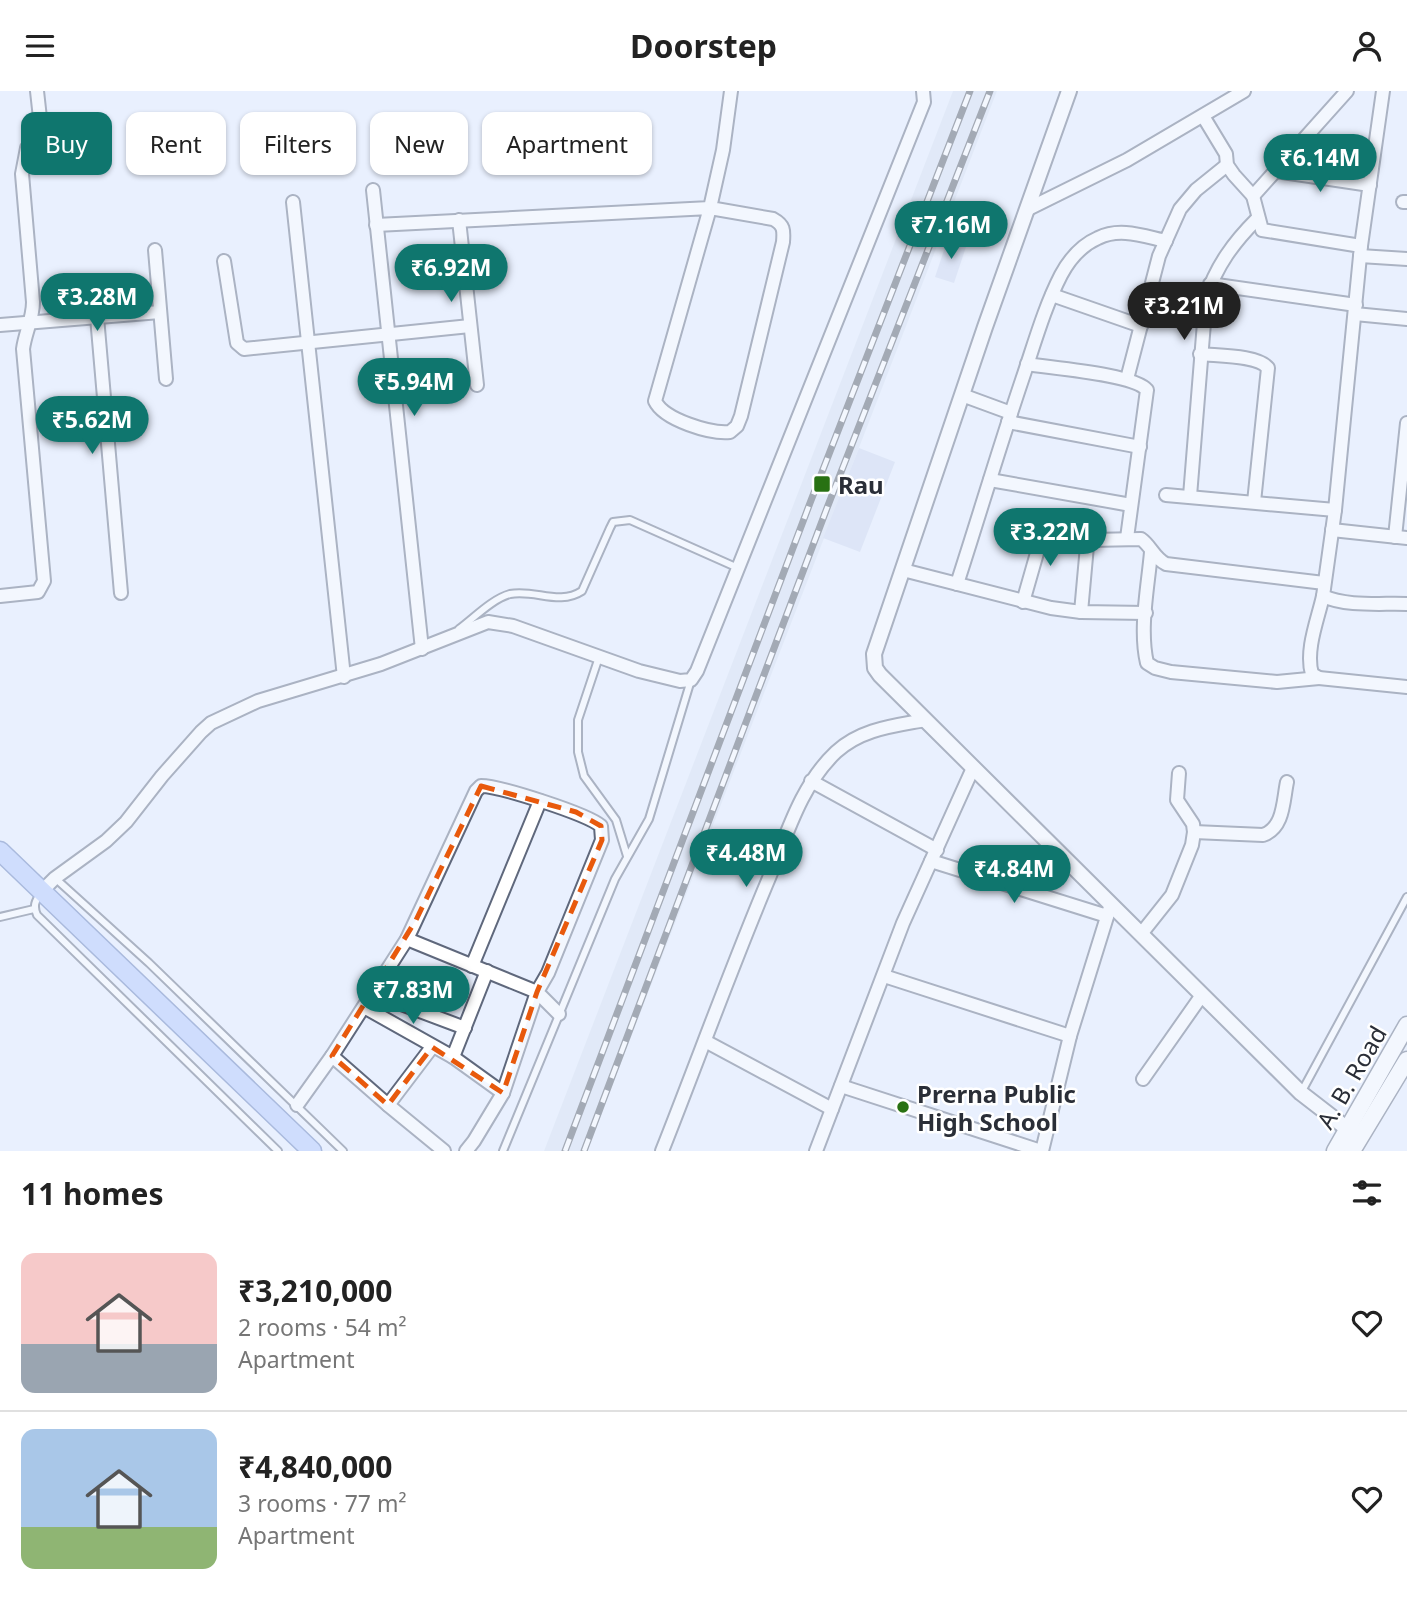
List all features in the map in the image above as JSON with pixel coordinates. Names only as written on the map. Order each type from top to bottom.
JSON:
[{"type":"main road","points":[[0,851],[38,900],[118,966],[312,1151]]},
{"type":"main road","name":"A. B. Road","points":[[1353,1139],[1407,1025]]},
{"type":"main road","name":"A. B. Road","points":[[1335,1151],[1353,1139],[1407,1060]]},
{"type":"street","points":[[0,596],[38,592],[44,581],[23,349],[31,322],[33,302],[22,174],[27,148],[38,136],[41,127],[41,107],[37,91]]},
{"type":"street","points":[[376,225],[710,208],[773,219],[782,224],[784,231],[741,416],[737,426],[730,432],[721,433],[667,415],[659,409],[656,401],[710,208],[723,150],[731,91]]},
{"type":"street","points":[[38,900],[55,878],[106,841],[126,822],[162,776],[211,723],[258,701],[344,677],[488,622],[496,622],[671,680],[691,680],[697,671],[924,102],[923,91]]},
{"type":"street","points":[[1069,91],[962,395],[873,660],[880,675],[1109,910],[1141,934],[1301,1093],[1353,1139]]},
{"type":"street","points":[[1028,209],[1127,160],[1203,116],[1230,95],[1244,91]]},
{"type":"street","points":[[1253,196],[1347,91]]},
{"type":"street","points":[[1319,678],[1312,674],[1310,666],[1312,641],[1324,589],[1335,510],[1361,251],[1383,91]]},
{"type":"street","points":[[1203,116],[1226,154],[1227,165],[1253,196],[1262,230],[1407,259]]},
{"type":"street","points":[[1127,379],[1159,256],[1180,209],[1186,200],[1227,165]]},
{"type":"street","points":[[1276,171],[1370,185]]},
{"type":"street","points":[[373,190],[422,649]]},
{"type":"street","points":[[293,202],[344,677]]},
{"type":"street","points":[[1189,496],[1206,297],[1210,284],[1233,244],[1257,219]]},
{"type":"street","points":[[459,220],[477,385]]},
{"type":"street","points":[[957,584],[1027,364],[1062,273],[1074,257],[1096,238],[1107,234],[1126,233],[1166,241]]},
{"type":"street","points":[[155,250],[166,379]]},
{"type":"street","points":[[224,261],[237,344],[244,349],[470,326]]},
{"type":"street","points":[[1210,284],[1407,319]]},
{"type":"street","points":[[1052,295],[1141,326]]},
{"type":"street","points":[[0,325],[160,313]]},
{"type":"street","points":[[97,317],[121,593]]},
{"type":"street","points":[[1200,353],[1252,359],[1263,362],[1268,368],[1254,502]]},
{"type":"street","points":[[1027,364],[1127,379],[1137,382],[1147,390],[1127,538]]},
{"type":"street","points":[[962,395],[1010,417],[1140,447]]},
{"type":"street","points":[[1332,530],[1401,538],[1407,423]]},
{"type":"street","points":[[990,480],[1131,505]]},
{"type":"street","points":[[1166,495],[1335,510]]},
{"type":"street","points":[[1023,602],[1045,525]]},
{"type":"street","points":[[1081,612],[1087,546],[1090,540],[1127,538],[1141,539],[1147,543],[1158,560],[1166,564],[1324,589],[1331,599],[1349,602],[1407,604]]},
{"type":"street","points":[[1152,552],[1145,653],[1147,663],[1155,669],[1277,682],[1319,678],[1407,687]]},
{"type":"street","points":[[903,570],[1023,602],[1081,612],[1146,613]]},
{"type":"street","points":[[662,1151],[747,929],[811,781],[836,752],[869,731],[925,720]]},
{"type":"street","points":[[816,1151],[903,923],[973,768]]},
{"type":"street","points":[[1141,934],[1172,895],[1183,873],[1194,832],[1193,824],[1177,800],[1179,773]]},
{"type":"street","points":[[811,781],[934,856],[1109,910]]},
{"type":"street","points":[[1194,832],[1263,835],[1271,832],[1277,827],[1281,816],[1287,782]]},
{"type":"street","points":[[297,1105],[332,1056],[407,939],[475,791],[481,786],[487,786],[594,820],[601,826],[603,840],[548,973],[537,992],[503,1093],[466,1151]]},
{"type":"street","points":[[472,965],[540,801]]},
{"type":"street","points":[[841,1086],[1041,1151],[1070,1037],[1109,910]]},
{"type":"street","points":[[407,939],[537,992],[559,1014]]},
{"type":"street","points":[[453,1057],[487,971]]},
{"type":"street","points":[[884,976],[1070,1037]]},
{"type":"street","points":[[372,993],[465,1028]]},
{"type":"street","points":[[1143,1079],[1202,995]]},
{"type":"street","points":[[364,1007],[453,1057],[503,1093]]},
{"type":"street","points":[[705,1041],[832,1109]]},
{"type":"street","points":[[388,1105],[432,1047]]},
{"type":"street","points":[[332,1056],[444,1151]]},
{"type":"lane","points":[[447,638],[502,597],[521,594],[564,598],[582,591],[613,522],[622,519],[641,524],[738,568]]},
{"type":"lane","points":[[599,657],[578,720],[578,752],[584,776],[615,820],[627,856]]},
{"type":"lane","points":[[503,1151],[615,879],[649,819],[691,680]]},
{"type":"lane","points":[[55,878],[149,963],[343,1151]]},
{"type":"lane","points":[[1301,1093],[1407,897]]},
{"type":"lane","points":[[0,917],[38,900],[41,919],[278,1151]]},
{"type":"highlighted area","points":[[481,786],[576,812],[601,826],[602,840],[537,992],[503,1093],[432,1047],[388,1105],[332,1056],[416,920]]},
{"type":"shaded area","points":[[953,91],[997,91],[587,1151],[544,1151]]},
{"type":"building","points":[[948,238],[967,244],[954,283],[935,277]]},
{"type":"building","points":[[859,448],[895,462],[860,552],[823,538]]},
{"type":"railway","points":[[565,1151],[810,503],[970,91]]},
{"type":"railway","points":[[584,1151],[827,508],[990,91]]},
{"type":"place","name":"Rau","points":[[822,484]]},
{"type":"place","name":"Prerna Public High School","points":[[903,1107]]}]
